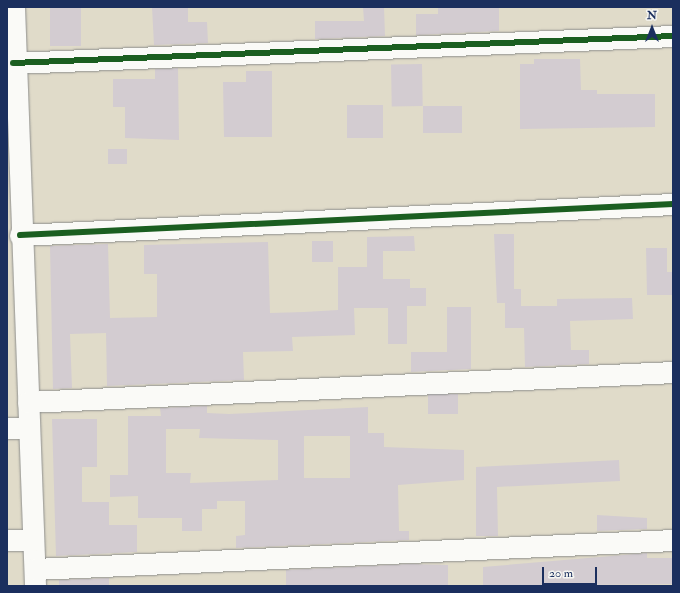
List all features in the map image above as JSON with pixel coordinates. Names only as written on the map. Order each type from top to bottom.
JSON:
[{"type":"street","points":[[14,7],[11,94],[13,210],[20,235],[16,316],[28,402],[35,578],[673,540]]},
{"type":"street","points":[[13,63],[673,36]]},
{"type":"street","points":[[20,235],[673,204]]},
{"type":"street","points":[[28,402],[673,372]]},
{"type":"street","points":[[7,428],[29,428]]},
{"type":"street","points":[[7,540],[33,540]]},
{"type":"building","points":[[50,7],[81,7],[81,46],[50,46]]},
{"type":"building","points":[[152,7],[188,7],[188,22],[207,22],[208,43],[154,45]]},
{"type":"building","points":[[363,7],[384,7],[385,36],[315,39],[315,21],[364,21]]},
{"type":"building","points":[[438,7],[499,7],[499,31],[416,35],[416,14],[438,14]]},
{"type":"building","points":[[534,59],[580,59],[581,90],[597,90],[597,94],[655,94],[655,127],[520,129],[520,64],[534,64]]},
{"type":"building","points":[[422,64],[423,106],[392,107],[391,65]]},
{"type":"building","points":[[178,68],[179,140],[125,138],[125,107],[113,107],[113,79],[155,79],[155,69]]},
{"type":"building","points":[[246,71],[272,71],[272,137],[224,137],[223,82],[246,82]]},
{"type":"building","points":[[347,105],[383,105],[383,138],[347,138]]},
{"type":"building","points":[[423,106],[462,106],[462,133],[423,133]]},
{"type":"building","points":[[108,149],[127,149],[127,164],[108,164]]},
{"type":"building","points":[[494,234],[514,234],[514,289],[521,289],[521,306],[557,306],[557,299],[632,298],[633,319],[570,321],[571,350],[589,350],[589,364],[525,367],[524,328],[505,328],[505,303],[497,303]]},
{"type":"building","points":[[414,236],[415,251],[383,251],[383,279],[410,279],[410,288],[426,288],[426,306],[407,306],[407,344],[388,344],[388,308],[354,308],[355,335],[292,337],[293,351],[243,352],[244,380],[107,386],[106,333],[70,334],[72,388],[53,389],[50,246],[108,244],[110,318],[157,317],[157,274],[144,274],[144,245],[268,242],[270,313],[304,312],[338,310],[338,267],[367,267],[367,237]]},
{"type":"building","points":[[312,241],[333,241],[333,262],[312,262]]},
{"type":"building","points":[[646,248],[667,248],[667,272],[673,272],[673,295],[647,295]]},
{"type":"building","points":[[447,307],[471,307],[471,369],[411,372],[411,352],[447,352]]},
{"type":"building","points":[[428,394],[458,394],[458,414],[428,414]]},
{"type":"building","points":[[207,406],[207,413],[229,414],[368,407],[368,433],[384,433],[384,447],[464,450],[464,480],[398,485],[399,531],[409,531],[409,540],[236,548],[236,536],[245,535],[245,501],[217,501],[217,509],[202,509],[202,531],[182,531],[182,518],[138,518],[138,496],[110,497],[110,475],[128,475],[128,416],[161,416],[160,408]],"holes":[[[166,429],[200,429],[199,438],[278,440],[278,480],[190,483],[191,473],[166,473]],[[304,436],[350,436],[350,478],[304,478]]]},
{"type":"building","points":[[52,419],[97,419],[97,467],[82,467],[82,502],[109,502],[109,525],[137,525],[137,552],[56,556]]},
{"type":"building","points":[[619,460],[620,481],[497,487],[498,536],[476,536],[476,467]]},
{"type":"building","points":[[597,515],[647,518],[647,529],[597,531]]},
{"type":"building","points":[[647,553],[647,558],[672,558],[673,584],[483,586],[483,567]]},
{"type":"building","points":[[409,564],[448,565],[448,586],[286,586],[286,570]]},
{"type":"building","points":[[109,578],[109,586],[59,586],[59,580]]},
{"type":"cycle path","points":[[13,63],[673,36]]},
{"type":"cycle path","points":[[20,235],[673,204]]}]
